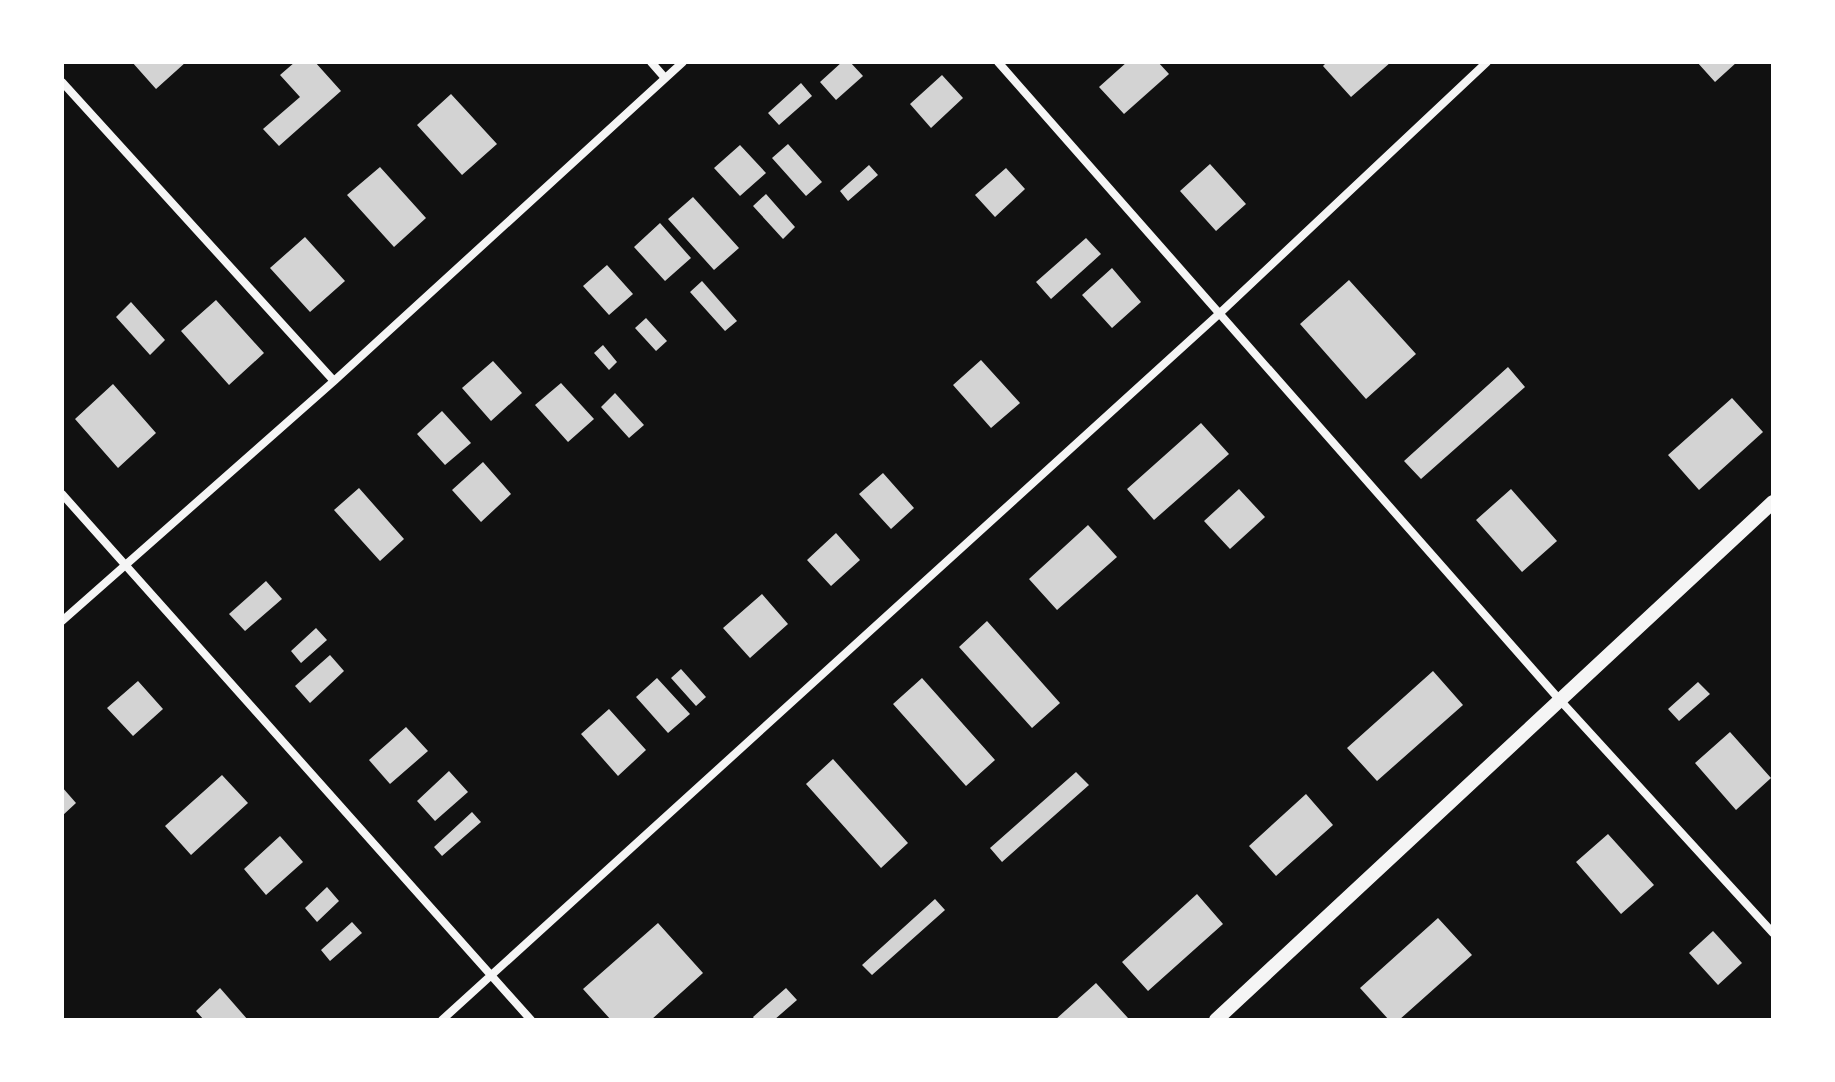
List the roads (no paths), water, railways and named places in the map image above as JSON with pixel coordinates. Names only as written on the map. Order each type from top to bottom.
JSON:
[{"type":"street","points":[[651,62],[665,78]]},
{"type":"street","points":[[62,621],[334,381],[683,62]]},
{"type":"street","points":[[998,62],[1558,698],[1773,933]]},
{"type":"street","points":[[442,1020],[1220,313],[1487,62]]},
{"type":"street","points":[[62,82],[334,381]]},
{"type":"street","points":[[62,494],[531,1020]]},
{"type":"street","points":[[1216,1020],[1558,698],[1773,502]]}]
